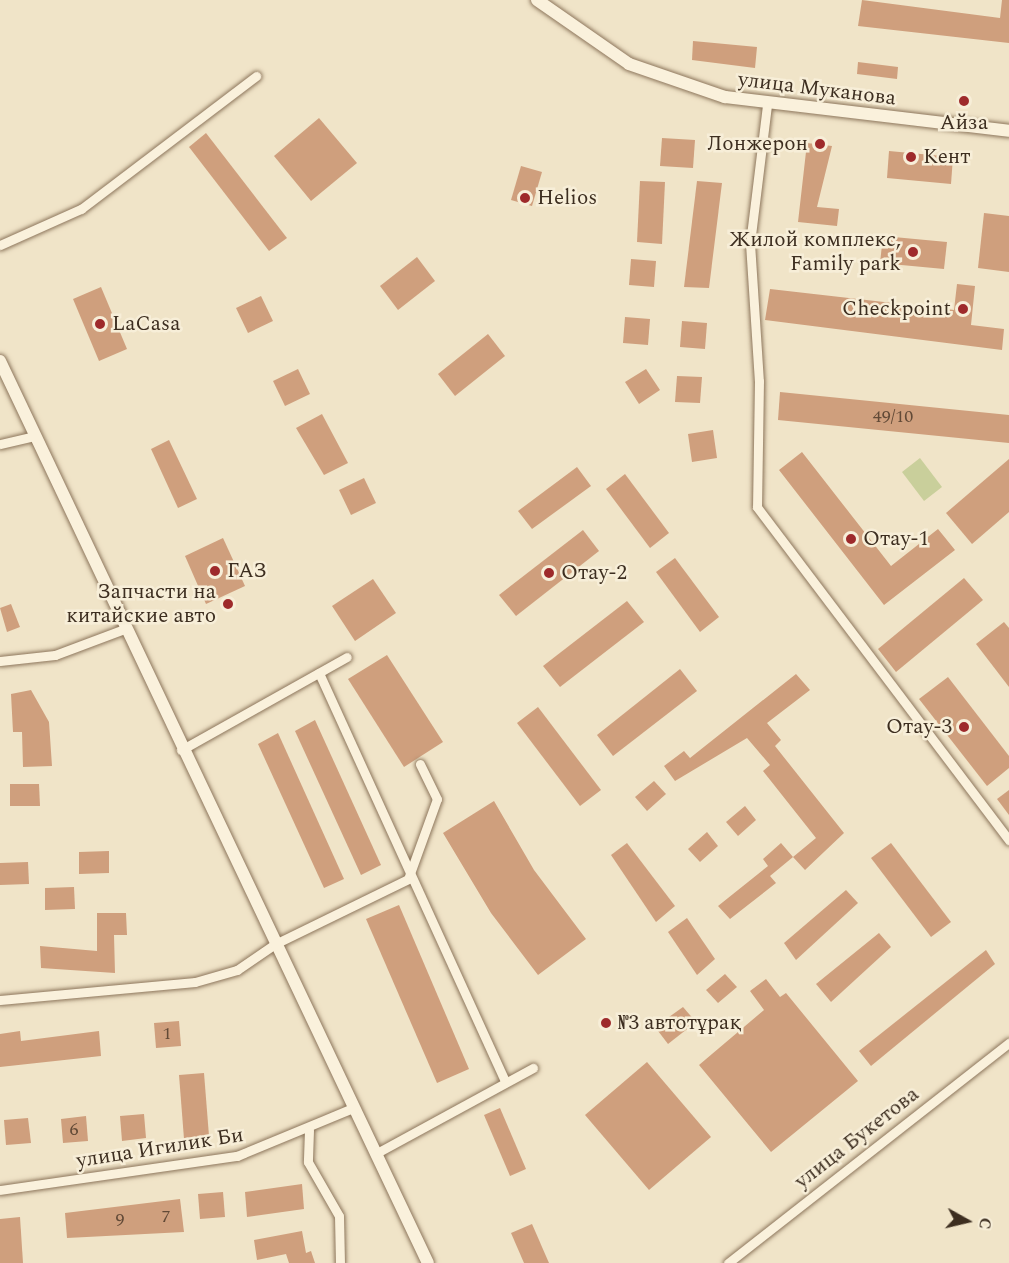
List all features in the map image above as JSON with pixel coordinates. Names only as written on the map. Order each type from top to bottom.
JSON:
[{"type":"main road","name":"улица Муканова","points":[[537,0],[629,64],[767,105],[1009,131]]},
{"type":"main road","points":[[0,361],[181,750],[428,1263]]},
{"type":"street","points":[[0,245],[81,209],[256,76]]},
{"type":"street","points":[[767,105],[750,243],[759,381],[757,507],[1009,840]]},
{"type":"street","points":[[0,444],[35,436]]},
{"type":"street","points":[[0,661],[55,655],[124,629]]},
{"type":"street","points":[[181,750],[347,657]]},
{"type":"street","points":[[319,673],[408,879],[504,1079]]},
{"type":"street","points":[[0,1000],[195,982],[237,970],[275,944],[408,879],[437,799],[420,764]]},
{"type":"street","name":"улица Букетова","points":[[728,1263],[1009,1043]]},
{"type":"street","points":[[375,1154],[504,1079],[533,1068]]},
{"type":"street","name":"улица Игилик Би","points":[[0,1190],[237,1156],[309,1130],[353,1108]]},
{"type":"street","points":[[309,1130],[308,1162],[339,1216],[340,1263]]},
{"type":"green space","points":[[920,458],[942,487],[924,501],[902,472]]},
{"type":"building","points":[[862,0],[1000,18],[1002,0],[1009,0],[1009,43],[858,26]]},
{"type":"building","points":[[693,41],[757,47],[755,68],[692,60]]},
{"type":"building","points":[[858,62],[898,67],[897,79],[857,74]]},
{"type":"building","points":[[319,118],[357,163],[311,201],[274,156]]},
{"type":"building","points":[[206,133],[287,238],[269,251],[189,147]]},
{"type":"building","points":[[662,138],[695,140],[693,168],[660,166]]},
{"type":"building","points":[[807,143],[832,146],[817,207],[839,209],[837,226],[798,222]]},
{"type":"building","name":"Жилой комплекс, Family park","points":[[889,151],[953,157],[951,184],[887,178]]},
{"type":"building","points":[[521,166],[542,172],[532,206],[511,200]]},
{"type":"building","points":[[640,181],[665,182],[662,244],[637,242]]},
{"type":"building","points":[[697,181],[722,183],[709,288],[684,287]]},
{"type":"building","points":[[984,213],[1009,216],[1009,272],[978,268]]},
{"type":"building","name":"Жилой комплекс, Family park","points":[[883,236],[947,242],[944,269],[880,263]]},
{"type":"building","points":[[417,257],[435,281],[398,310],[380,286]]},
{"type":"building","points":[[631,259],[656,261],[654,287],[629,285]]},
{"type":"building","points":[[957,284],[975,286],[971,325],[1004,329],[1002,350],[765,320],[770,289],[954,310]]},
{"type":"building","name":"LaCasa","points":[[101,287],[127,349],[99,361],[73,299]]},
{"type":"building","points":[[261,296],[273,321],[248,333],[236,308]]},
{"type":"building","points":[[625,317],[650,319],[648,345],[623,343]]},
{"type":"building","points":[[682,321],[707,323],[705,349],[680,347]]},
{"type":"building","points":[[488,334],[505,356],[455,396],[438,374]]},
{"type":"building","points":[[298,369],[310,394],[285,406],[273,381]]},
{"type":"building","points":[[646,369],[660,390],[639,404],[625,382]]},
{"type":"building","points":[[677,376],[702,377],[700,403],[675,402]]},
{"type":"building","points":[[780,392],[1009,415],[1009,443],[778,420]]},
{"type":"building","points":[[322,414],[348,463],[324,475],[296,428]]},
{"type":"building","points":[[713,430],[717,458],[692,462],[688,434]]},
{"type":"building","points":[[169,440],[197,499],[178,508],[151,449]]},
{"type":"building","name":"Отау-1","points":[[802,452],[891,566],[938,529],[955,550],[884,605],[779,470]]},
{"type":"building","name":"Отау-1","points":[[1009,459],[1009,512],[972,544],[946,513]]},
{"type":"building","name":"Отау-2","points":[[577,467],[591,486],[532,529],[518,511]]},
{"type":"building","name":"Отау-2","points":[[625,474],[669,533],[650,548],[606,489]]},
{"type":"building","points":[[364,478],[376,503],[351,515],[339,490]]},
{"type":"building","name":"Отау-2","points":[[583,530],[599,551],[516,616],[499,595]]},
{"type":"building","name":"ГАЗ","points":[[223,538],[245,586],[206,604],[185,556]]},
{"type":"building","name":"Отау-2","points":[[675,558],[719,617],[700,632],[656,572]]},
{"type":"building","name":"Отау-3","points":[[964,578],[983,600],[896,672],[878,649]]},
{"type":"building","points":[[373,579],[396,613],[355,641],[332,606]]},
{"type":"building","name":"Отау-2","points":[[627,601],[644,622],[560,687],[543,666]]},
{"type":"building","points":[[11,604],[20,627],[7,632],[0,608]]},
{"type":"building","name":"Отау-3","points":[[1004,622],[1009,628],[1009,687],[976,644]]},
{"type":"building","points":[[387,655],[443,742],[404,767],[348,679]]},
{"type":"building","points":[[680,669],[697,691],[613,756],[597,735]]},
{"type":"building","points":[[796,674],[810,690],[767,723],[781,740],[775,746],[844,833],[805,870],[793,857],[816,838],[763,771],[770,765],[747,738],[675,781],[664,766],[684,751],[690,758]]},
{"type":"building","name":"Отау-3","points":[[948,677],[1009,756],[1009,768],[987,786],[919,699]]},
{"type":"building","points":[[31,690],[49,722],[52,766],[23,767],[22,732],[13,732],[11,694]]},
{"type":"building","points":[[538,707],[601,790],[580,806],[517,723]]},
{"type":"building","points":[[315,720],[381,865],[361,875],[295,731]]},
{"type":"building","points":[[278,733],[344,879],[324,888],[258,744]]},
{"type":"building","points":[[654,781],[666,794],[647,811],[635,797]]},
{"type":"building","points":[[10,784],[39,784],[40,806],[10,806]]},
{"type":"building","points":[[1009,790],[1009,815],[997,799]]},
{"type":"building","points":[[494,801],[534,870],[586,939],[538,975],[491,913],[443,833]]},
{"type":"building","points":[[745,806],[756,820],[738,836],[726,822]]},
{"type":"building","points":[[707,832],[718,846],[700,862],[688,849]]},
{"type":"building","points":[[627,843],[675,906],[656,922],[611,855]]},
{"type":"building","points":[[781,843],[793,857],[770,876],[776,883],[730,919],[718,906],[768,866],[763,859]]},
{"type":"building","points":[[891,843],[951,922],[931,937],[871,858]]},
{"type":"building","points":[[109,851],[109,873],[79,874],[79,852]]},
{"type":"building","points":[[28,862],[29,884],[0,885],[0,863]]},
{"type":"building","points":[[74,887],[75,909],[45,910],[45,888]]},
{"type":"building","points":[[846,890],[858,903],[796,960],[784,943]]},
{"type":"building","points":[[399,905],[469,1069],[437,1083],[366,919]]},
{"type":"building","points":[[97,913],[126,913],[127,935],[114,935],[115,973],[41,968],[40,946],[97,951]]},
{"type":"building","points":[[687,918],[715,959],[697,975],[668,932]]},
{"type":"building","points":[[879,933],[891,947],[831,1002],[816,984]]},
{"type":"building","points":[[986,950],[995,964],[871,1066],[859,1051]]},
{"type":"building","points":[[725,974],[737,987],[718,1003],[706,990]]},
{"type":"building","points":[[766,979],[780,997],[786,993],[858,1081],[771,1152],[699,1065],[764,1010],[750,991]]},
{"type":"building","points":[[683,1007],[696,1022],[668,1044],[655,1027]]},
{"type":"building","points":[[179,1021],[181,1046],[156,1048],[154,1023]]},
{"type":"building","points":[[20,1031],[21,1041],[99,1031],[101,1056],[0,1067],[0,1034]]},
{"type":"building","points":[[647,1062],[711,1137],[649,1190],[585,1115]]},
{"type":"building","points":[[204,1073],[209,1136],[184,1139],[179,1075]]},
{"type":"building","points":[[500,1108],[526,1169],[510,1176],[484,1115]]},
{"type":"building","points":[[144,1114],[146,1138],[122,1141],[120,1116]]},
{"type":"building","points":[[86,1116],[88,1141],[63,1143],[61,1119]]},
{"type":"building","points":[[28,1118],[31,1143],[6,1145],[4,1120]]},
{"type":"building","points":[[302,1184],[304,1209],[247,1217],[245,1192]]},
{"type":"building","points":[[223,1192],[225,1217],[200,1219],[198,1194]]},
{"type":"building","points":[[180,1199],[184,1232],[67,1238],[65,1213]]},
{"type":"building","points":[[20,1217],[23,1263],[0,1263],[0,1219]]},
{"type":"building","points":[[532,1224],[549,1263],[524,1263],[511,1233]]},
{"type":"building","points":[[302,1231],[306,1253],[311,1251],[315,1263],[289,1263],[286,1254],[257,1260],[254,1240]]},
{"type":"place","name":"Айза","points":[[964,101]]},
{"type":"place","name":"Лонжерон","points":[[820,144]]},
{"type":"place","name":"Кент","points":[[911,157]]},
{"type":"place","name":"Helios","points":[[525,198]]},
{"type":"place","name":"Жилой комплекс, Family park","points":[[913,252]]},
{"type":"place","name":"Checkpoint","points":[[963,309]]},
{"type":"place","name":"LaCasa","points":[[100,324]]},
{"type":"place","name":"Отау-1","points":[[851,539]]},
{"type":"place","name":"ГАЗ","points":[[215,571]]},
{"type":"place","name":"Отау-2","points":[[549,573]]},
{"type":"place","name":"Запчасти на китайские авто","points":[[228,604]]},
{"type":"place","name":"Отау-3","points":[[964,727]]},
{"type":"place","name":"№3 автотұрақ","points":[[606,1023]]}]
